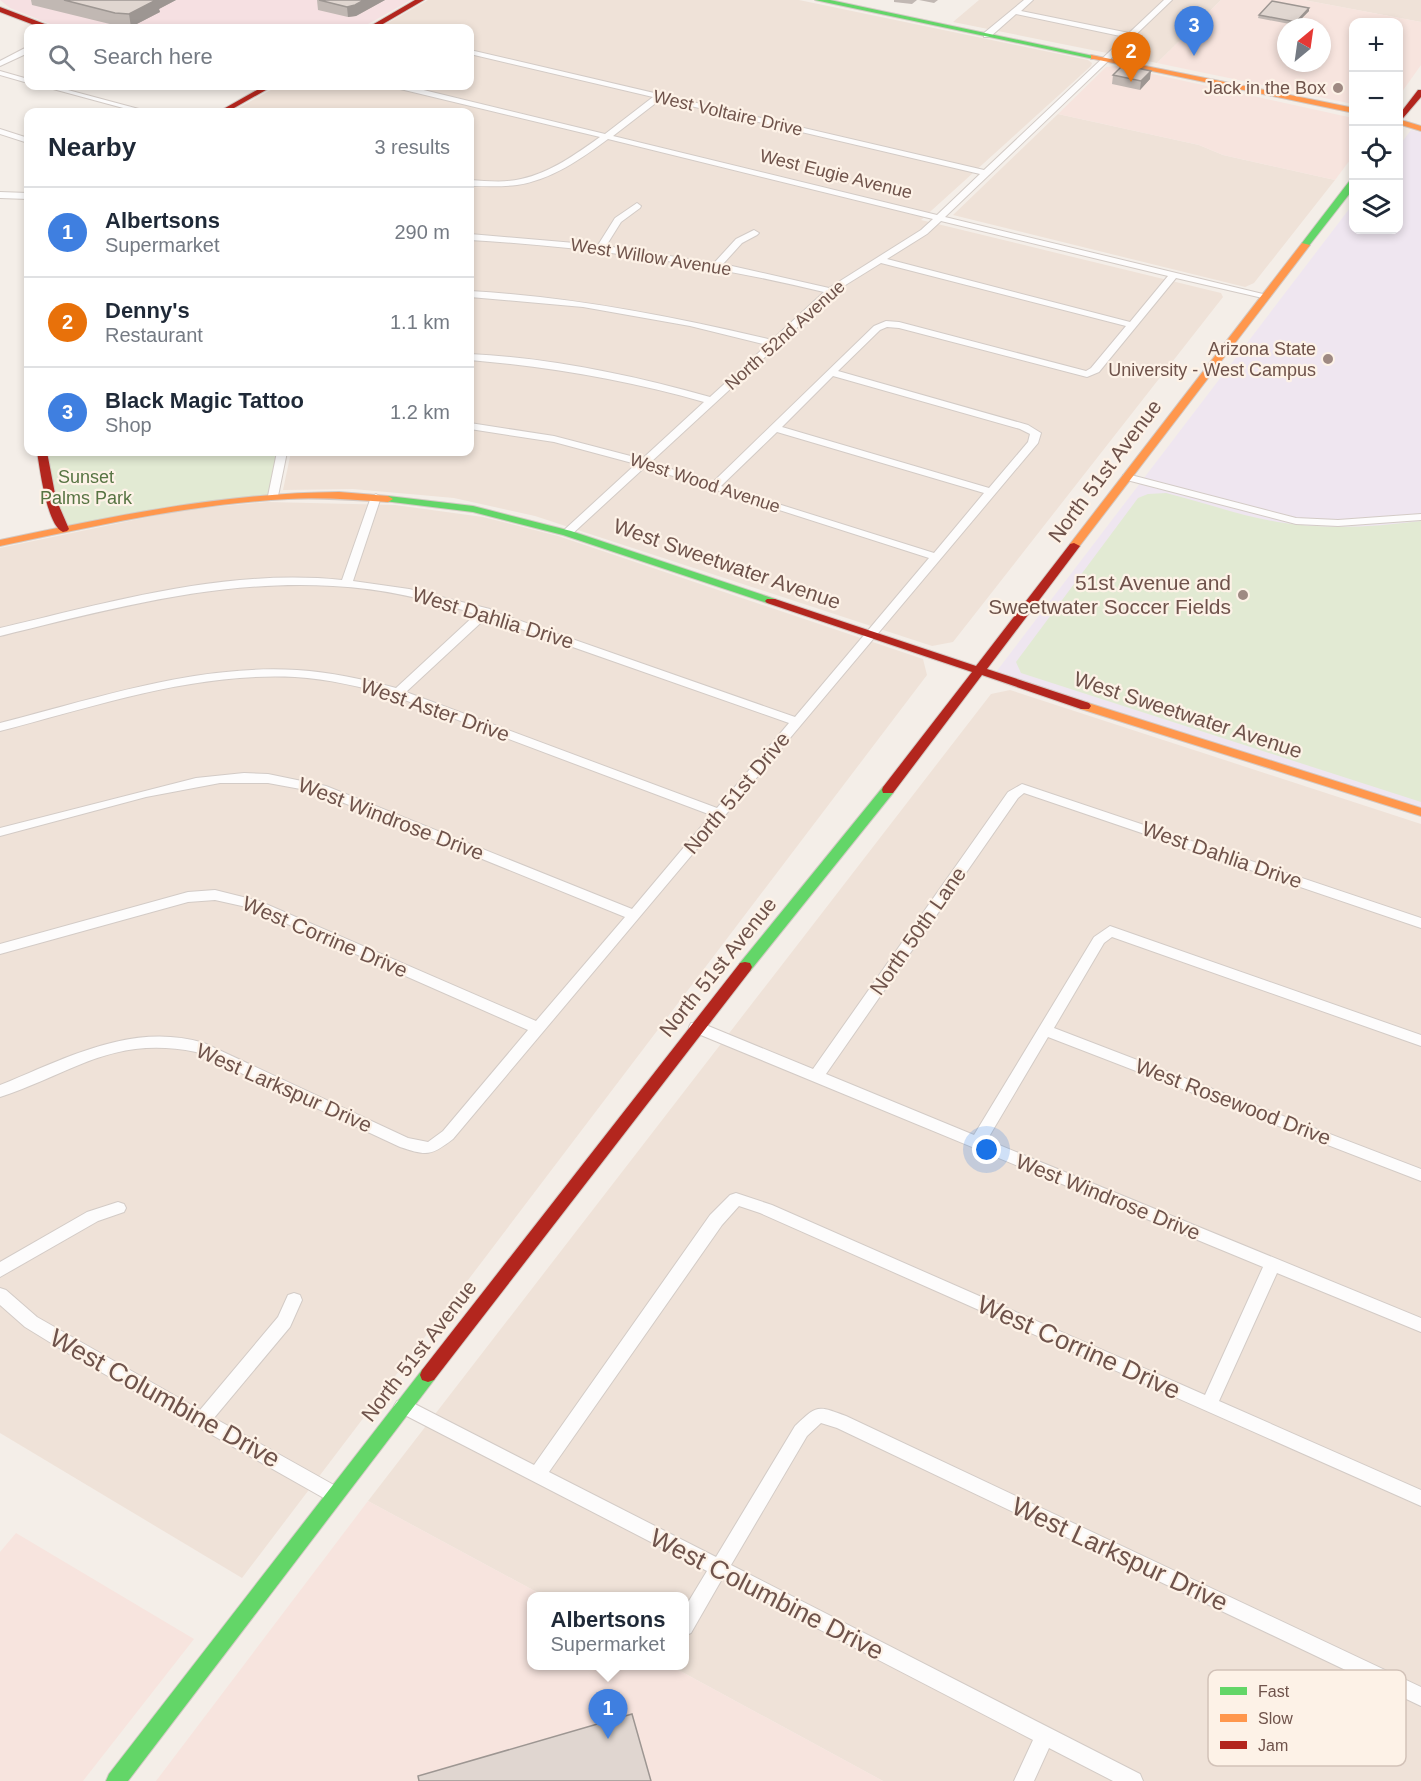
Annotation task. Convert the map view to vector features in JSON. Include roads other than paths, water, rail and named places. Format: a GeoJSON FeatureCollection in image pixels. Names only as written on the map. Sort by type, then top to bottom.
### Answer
{"type":"FeatureCollection","features":[{"type":"Feature","properties":{"kind":"main road"},"geometry":{"type":"LineString","coordinates":[[377,24],[420,0]]}},
{"type":"Feature","properties":{"kind":"main road"},"geometry":{"type":"LineString","coordinates":[[820,0],[1349,110]]}},
{"type":"Feature","properties":{"kind":"main road"},"geometry":{"type":"LineString","coordinates":[[0,9],[37,24]]}},
{"type":"Feature","properties":{"kind":"main road"},"geometry":{"type":"LineString","coordinates":[[229,108],[261,90]]}},
{"type":"Feature","properties":{"kind":"main road"},"geometry":{"type":"LineString","coordinates":[[1403,116],[1421,92]]}},
{"type":"Feature","properties":{"kind":"main road"},"geometry":{"type":"LineString","coordinates":[[1403,121],[1421,121]]}},
{"type":"Feature","properties":{"kind":"main road"},"geometry":{"type":"LineString","coordinates":[[1403,122],[1421,129]]}},
{"type":"Feature","properties":{"kind":"main road","name":"North 51st Avenue"},"geometry":{"type":"LineString","coordinates":[[116,1781],[696,1027],[866,818],[1349,186]]}},
{"type":"Feature","properties":{"kind":"main road"},"geometry":{"type":"LineString","coordinates":[[43,456],[51,499],[63,529]]}},
{"type":"Feature","properties":{"kind":"main road","name":"West Sweetwater Avenue"},"geometry":{"type":"LineString","coordinates":[[0,543],[163,508],[273,496],[376,497],[472,509],[567,533],[978,670],[1421,812]]}},
{"type":"Feature","properties":{"kind":"street"},"geometry":{"type":"LineString","coordinates":[[987,35],[1029,0]]}},
{"type":"Feature","properties":{"kind":"street","name":"North 52nd Avenue"},"geometry":{"type":"LineString","coordinates":[[567,533],[830,291],[850,276],[914,240],[939,218],[1168,0]]}},
{"type":"Feature","properties":{"kind":"street"},"geometry":{"type":"LineString","coordinates":[[1014,12],[1131,36]]}},
{"type":"Feature","properties":{"kind":"street"},"geometry":{"type":"LineString","coordinates":[[0,64],[24,52]]}},
{"type":"Feature","properties":{"kind":"street","name":"West Voltaire Drive"},"geometry":{"type":"LineString","coordinates":[[474,53],[987,173]]}},
{"type":"Feature","properties":{"kind":"street"},"geometry":{"type":"LineString","coordinates":[[0,73],[24,80]]}},
{"type":"Feature","properties":{"kind":"street"},"geometry":{"type":"LineString","coordinates":[[61,90],[131,108]]}},
{"type":"Feature","properties":{"kind":"street","name":"West Eugie Avenue"},"geometry":{"type":"LineString","coordinates":[[415,90],[1264,297]]}},
{"type":"Feature","properties":{"kind":"street"},"geometry":{"type":"LineString","coordinates":[[474,183],[525,181],[566,163],[659,97]]}},
{"type":"Feature","properties":{"kind":"street"},"geometry":{"type":"LineString","coordinates":[[0,131],[24,140]]}},
{"type":"Feature","properties":{"kind":"street"},"geometry":{"type":"LineString","coordinates":[[0,195],[24,196]]}},
{"type":"Feature","properties":{"kind":"street"},"geometry":{"type":"LineString","coordinates":[[601,247],[618,220],[637,206]]}},
{"type":"Feature","properties":{"kind":"street"},"geometry":{"type":"LineString","coordinates":[[717,265],[739,241],[754,233]]}},
{"type":"Feature","properties":{"kind":"street","name":"West Willow Avenue"},"geometry":{"type":"LineString","coordinates":[[474,237],[601,247],[717,265],[830,291]]}},
{"type":"Feature","properties":{"kind":"street"},"geometry":{"type":"LineString","coordinates":[[879,260],[1132,325]]}},
{"type":"Feature","properties":{"kind":"street"},"geometry":{"type":"LineString","coordinates":[[714,487],[877,328],[886,324],[899,325],[1087,374],[1095,370],[1174,275]]}},
{"type":"Feature","properties":{"kind":"street"},"geometry":{"type":"LineString","coordinates":[[474,294],[583,304],[690,323],[775,344]]}},
{"type":"Feature","properties":{"kind":"street"},"geometry":{"type":"LineString","coordinates":[[474,357],[584,371],[657,386],[712,401]]}},
{"type":"Feature","properties":{"kind":"street","name":"North 51st Drive"},"geometry":{"type":"LineString","coordinates":[[430,1148],[448,1134],[1033,443],[1036,433],[1024,427],[830,372]]}},
{"type":"Feature","properties":{"kind":"street","name":"West Wood Avenue"},"geometry":{"type":"LineString","coordinates":[[474,427],[554,439],[645,462],[714,487],[937,557]]}},
{"type":"Feature","properties":{"kind":"street"},"geometry":{"type":"LineString","coordinates":[[775,428],[991,492]]}},
{"type":"Feature","properties":{"kind":"street"},"geometry":{"type":"LineString","coordinates":[[273,496],[281,456]]}},
{"type":"Feature","properties":{"kind":"street"},"geometry":{"type":"LineString","coordinates":[[1127,477],[1296,521],[1338,524],[1421,517]]}},
{"type":"Feature","properties":{"kind":"street"},"geometry":{"type":"LineString","coordinates":[[347,583],[376,497]]}},
{"type":"Feature","properties":{"kind":"street","name":"West Dahlia Drive"},"geometry":{"type":"LineString","coordinates":[[0,632],[173,592],[263,582],[347,583],[420,593],[486,612],[798,722]]}},
{"type":"Feature","properties":{"kind":"street"},"geometry":{"type":"LineString","coordinates":[[398,693],[486,612]]}},
{"type":"Feature","properties":{"kind":"street","name":"West Aster Drive"},"geometry":{"type":"LineString","coordinates":[[0,727],[163,686],[224,675],[282,673],[317,675],[398,693],[720,814]]}},
{"type":"Feature","properties":{"kind":"street","name":"West Windrose Drive"},"geometry":{"type":"LineString","coordinates":[[0,832],[185,783],[236,776],[266,777],[296,781],[321,789],[634,915]]}},
{"type":"Feature","properties":{"kind":"street","name":"West Dahlia Drive"},"geometry":{"type":"LineString","coordinates":[[1022,788],[1421,923]]}},
{"type":"Feature","properties":{"kind":"street","name":"North 50th Lane"},"geometry":{"type":"LineString","coordinates":[[816,1077],[1013,795],[1022,788]]}},
{"type":"Feature","properties":{"kind":"street","name":"West Corrine Drive"},"geometry":{"type":"LineString","coordinates":[[0,949],[188,897],[215,896],[254,904],[538,1028]]}},
{"type":"Feature","properties":{"kind":"street"},"geometry":{"type":"LineString","coordinates":[[977,1143],[1099,940],[1110,931],[1421,1041]]}},
{"type":"Feature","properties":{"kind":"street","name":"West Windrose Drive"},"geometry":{"type":"LineString","coordinates":[[696,1027],[1421,1325]]}},
{"type":"Feature","properties":{"kind":"street","name":"West Rosewood Drive"},"geometry":{"type":"LineString","coordinates":[[1045,1029],[1421,1174]]}},
{"type":"Feature","properties":{"kind":"street","name":"West Larkspur Drive"},"geometry":{"type":"LineString","coordinates":[[0,1091],[104,1051],[139,1042],[169,1041],[199,1047],[405,1143],[430,1148]]}},
{"type":"Feature","properties":{"kind":"street","name":"West Corrine Drive"},"geometry":{"type":"LineString","coordinates":[[537,1475],[716,1220],[736,1199],[766,1209],[1421,1498]]}},
{"type":"Feature","properties":{"kind":"street"},"geometry":{"type":"LineString","coordinates":[[0,1270],[93,1216],[118,1208]]}},
{"type":"Feature","properties":{"kind":"street"},"geometry":{"type":"LineString","coordinates":[[1209,1405],[1273,1264]]}},
{"type":"Feature","properties":{"kind":"street","name":"West Columbine Drive"},"geometry":{"type":"LineString","coordinates":[[0,1295],[31,1322],[49,1333],[335,1495]]}},
{"type":"Feature","properties":{"kind":"street"},"geometry":{"type":"LineString","coordinates":[[202,1420],[284,1322],[294,1300]]}},
{"type":"Feature","properties":{"kind":"street","name":"West Columbine Drive"},"geometry":{"type":"LineString","coordinates":[[403,1406],[1132,1781]]}},
{"type":"Feature","properties":{"kind":"street","name":"West Larkspur Drive"},"geometry":{"type":"LineString","coordinates":[[719,1569],[801,1431],[818,1415],[840,1421],[1366,1670]]}},
{"type":"Feature","properties":{"kind":"street"},"geometry":{"type":"LineString","coordinates":[[689,1619],[719,1569]]}},
{"type":"Feature","properties":{"kind":"street","name":"West Larkspur Drive"},"geometry":{"type":"LineString","coordinates":[[1406,1689],[1421,1696]]}},
{"type":"Feature","properties":{"kind":"street"},"geometry":{"type":"LineString","coordinates":[[1024,1781],[1044,1737]]}},
{"type":"Feature","properties":{"kind":"place","name":"Black Magic Tattoo"},"geometry":{"type":"Point","coordinates":[1194,56]}},
{"type":"Feature","properties":{"kind":"place","name":"Denny's"},"geometry":{"type":"Point","coordinates":[1131,82]}},
{"type":"Feature","properties":{"kind":"place","name":"Jack in the Box"},"geometry":{"type":"Point","coordinates":[1338,88]}},
{"type":"Feature","properties":{"kind":"place","name":"Arizona State University - West Campus"},"geometry":{"type":"Point","coordinates":[1328,359]}},
{"type":"Feature","properties":{"kind":"place","name":"51st Avenue and Sweetwater Soccer Fields"},"geometry":{"type":"Point","coordinates":[1243,595]}},
{"type":"Feature","properties":{"kind":"place","name":"Albertsons"},"geometry":{"type":"Point","coordinates":[608,1739]}},
{"type":"Feature","properties":{"kind":"park label","name":"Sunset Palms Park"},"geometry":{"type":"Point","coordinates":[86,487]}}]}
